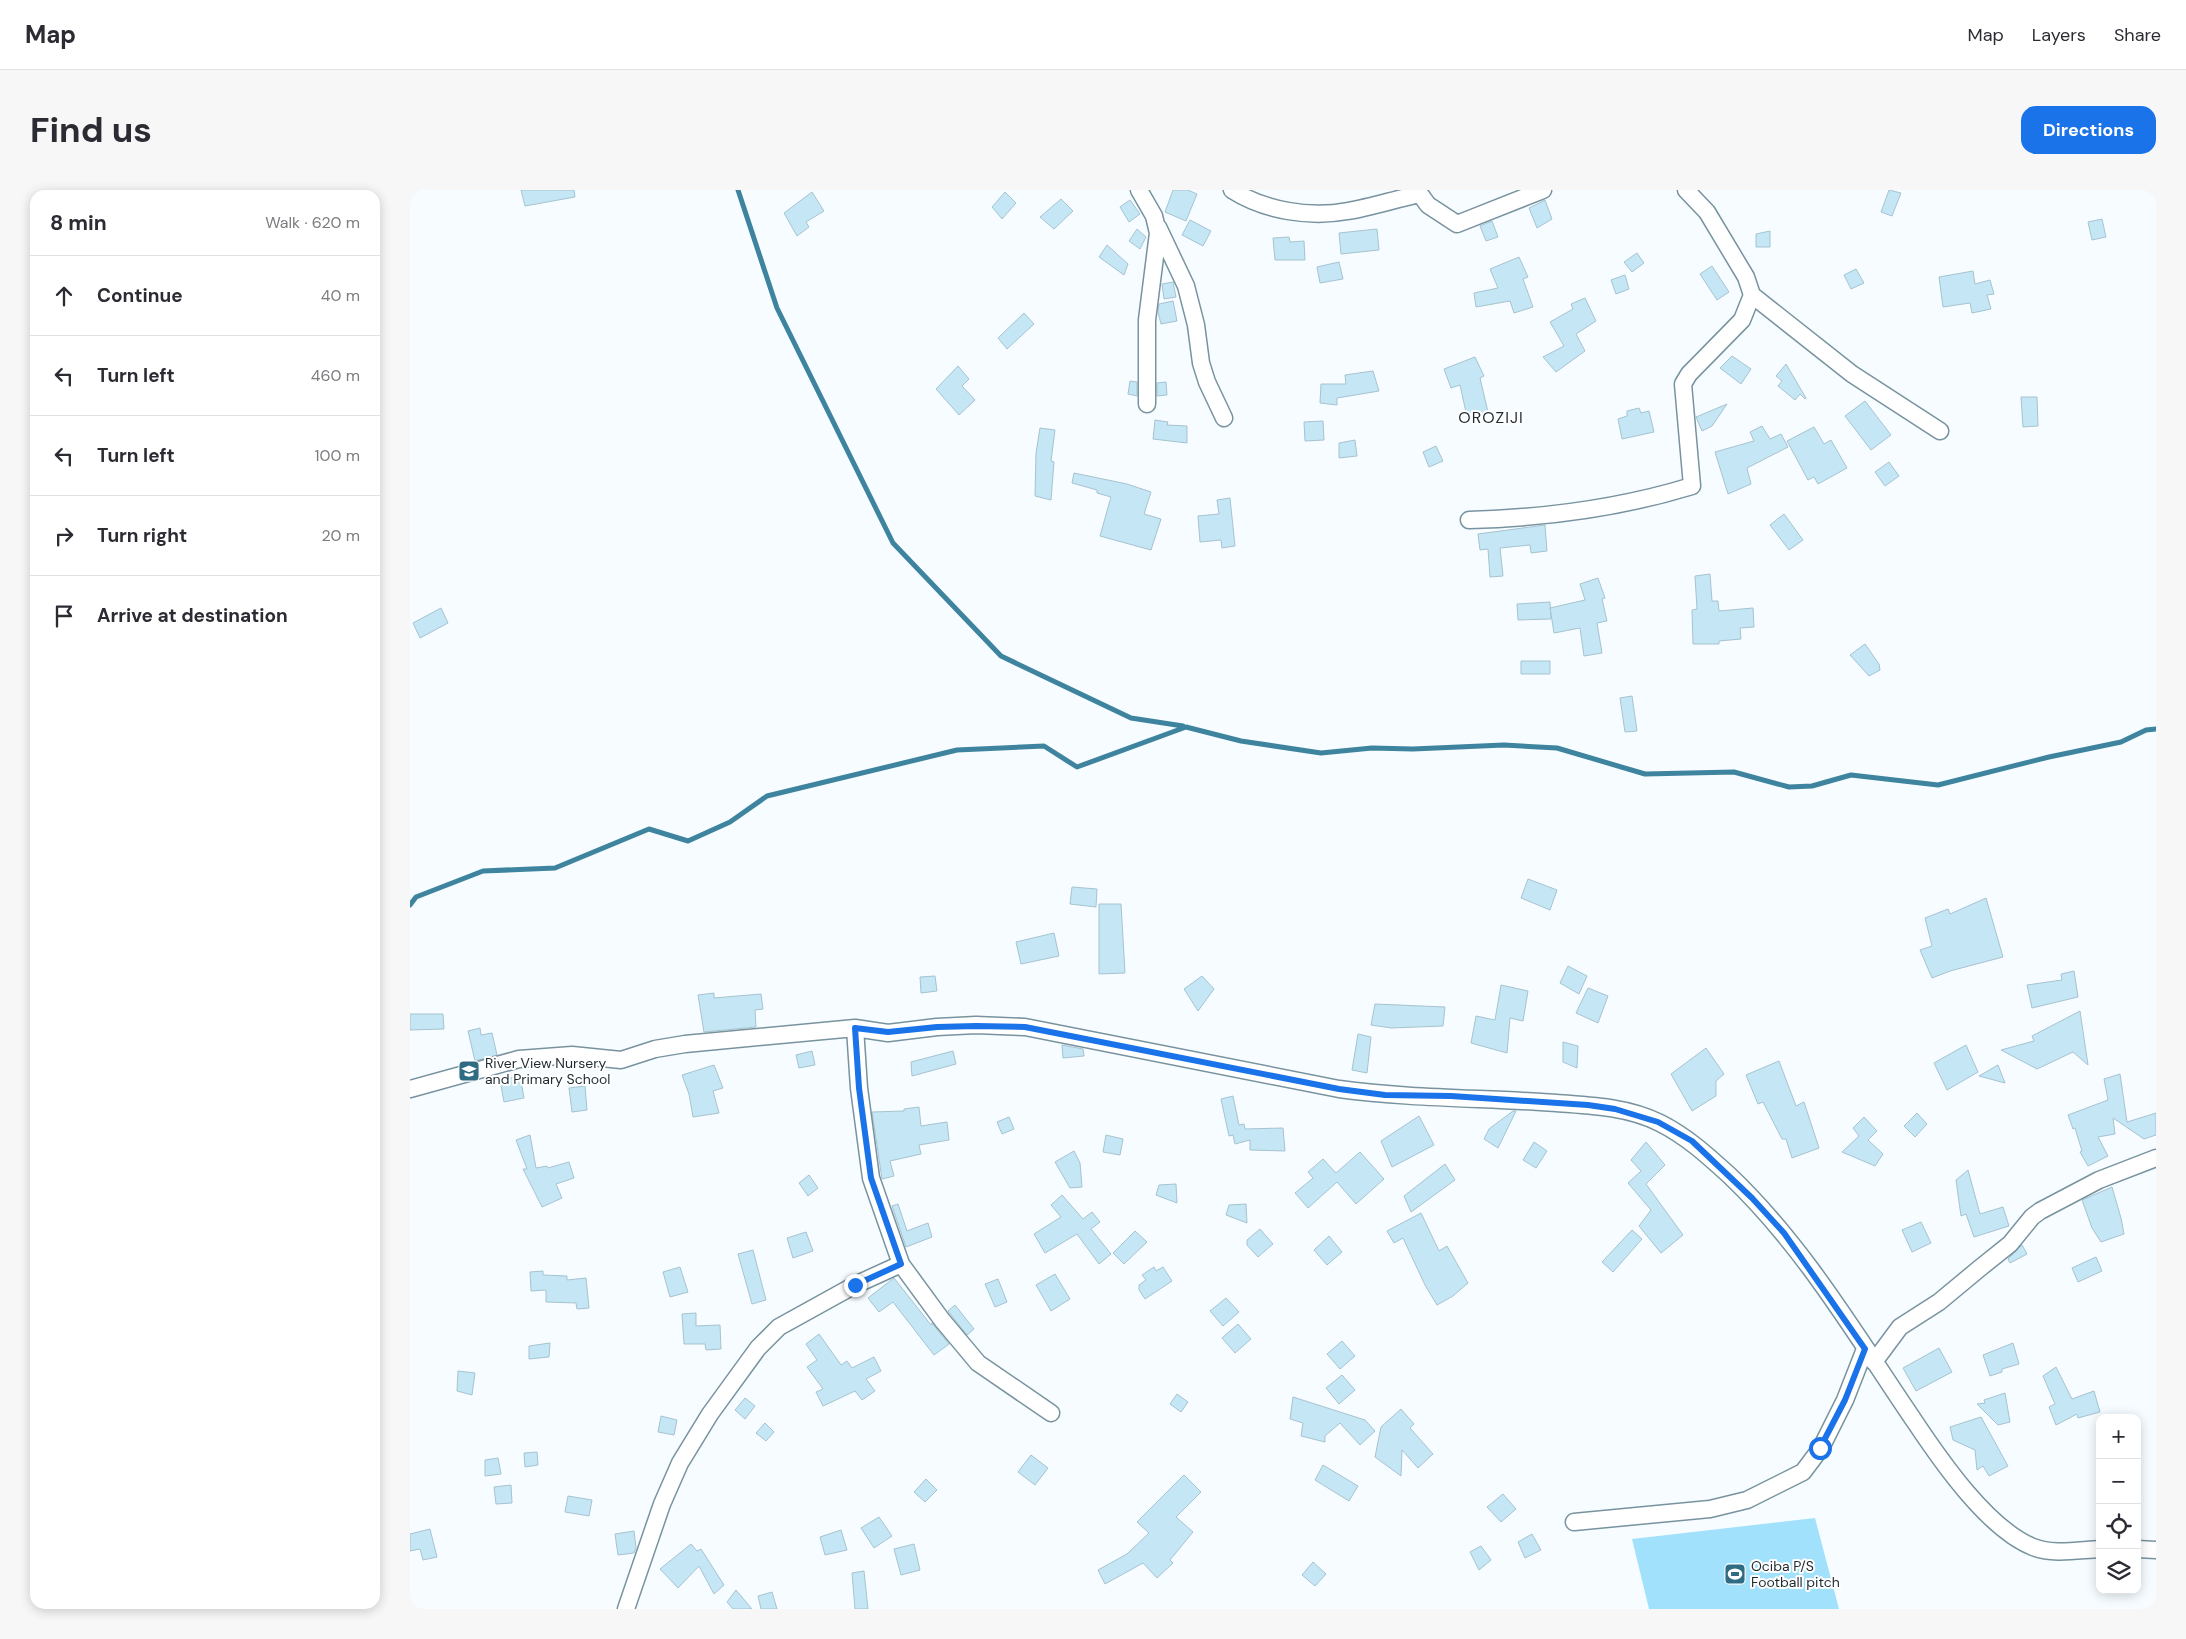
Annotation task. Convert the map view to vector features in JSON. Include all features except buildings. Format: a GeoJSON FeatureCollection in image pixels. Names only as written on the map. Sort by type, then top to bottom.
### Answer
{"type":"FeatureCollection","features":[{"type":"Feature","properties":{"kind":"street"},"geometry":{"type":"LineString","coordinates":[[1139,190],[1186,286],[1196,325],[1201,363],[1207,382],[1224,418]]}},
{"type":"Feature","properties":{"kind":"street"},"geometry":{"type":"LineString","coordinates":[[1232,190],[1256,203],[1271,207],[1323,213],[1348,211],[1420,194],[1428,205],[1457,224],[1543,190]]}},
{"type":"Feature","properties":{"kind":"street"},"geometry":{"type":"LineString","coordinates":[[1686,190],[1707,212],[1746,277],[1752,295],[1852,374],[1940,432]]}},
{"type":"Feature","properties":{"kind":"street"},"geometry":{"type":"LineString","coordinates":[[1147,404],[1147,320],[1158,242],[1157,225]]}},
{"type":"Feature","properties":{"kind":"street"},"geometry":{"type":"LineString","coordinates":[[1469,520],[1517,518],[1590,510],[1692,486],[1683,384],[1689,374],[1742,320],[1752,295]]}},
{"type":"Feature","properties":{"kind":"street"},"geometry":{"type":"LineString","coordinates":[[410,1089],[519,1059],[572,1056],[621,1060],[655,1049],[685,1044],[855,1028],[888,1032],[937,1027],[976,1026],[1025,1027],[1339,1089],[1385,1095],[1451,1096],[1588,1105],[1615,1109],[1658,1122],[1692,1141],[1752,1198],[1784,1233],[1931,1446],[1976,1502],[1994,1521],[2014,1537],[2032,1547],[2046,1551],[2096,1549]]}},
{"type":"Feature","properties":{"kind":"street"},"geometry":{"type":"LineString","coordinates":[[855,1028],[859,1088],[871,1178],[901,1264],[942,1320],[978,1363],[1051,1413]]}},
{"type":"Feature","properties":{"kind":"street"},"geometry":{"type":"LineString","coordinates":[[1574,1522],[1710,1510],[1748,1500],[1803,1472],[1820,1448],[1870,1356],[1900,1327],[1939,1302],[2010,1244],[2032,1217],[2040,1211],[2099,1180],[2156,1158]]}},
{"type":"Feature","properties":{"kind":"street"},"geometry":{"type":"LineString","coordinates":[[626,1609],[662,1504],[680,1463],[710,1414],[758,1348],[779,1326],[855,1285],[901,1264]]}},
{"type":"Feature","properties":{"kind":"street"},"geometry":{"type":"LineString","coordinates":[[2141,1549],[2156,1550]]}},
{"type":"Feature","properties":{"kind":"shaded area","name":"Ociba P/S Football pitch"},"geometry":{"type":"Polygon","coordinates":[[[1815,1518],[1839,1609],[1649,1609],[1632,1539],[1815,1518]]]}},
{"type":"Feature","properties":{"kind":"waterway"},"geometry":{"type":"LineString","coordinates":[[738,190],[777,308],[893,543],[1001,656],[1131,718],[1183,726]]}},
{"type":"Feature","properties":{"kind":"waterway"},"geometry":{"type":"LineString","coordinates":[[410,905],[416,897],[483,871],[555,868],[649,829],[688,841],[730,822],[767,796],[957,750],[1044,746],[1077,767],[1186,727],[1241,741],[1321,753],[1372,748],[1413,749],[1504,745],[1557,748],[1645,774],[1734,772],[1789,787],[1812,786],[1851,775],[1938,785],[2049,757],[2121,742],[2146,730],[2156,729]]}},
{"type":"Feature","properties":{"kind":"place","name":"River View Nursery and Primary School"},"geometry":{"type":"Point","coordinates":[469,1071]}},
{"type":"Feature","properties":{"kind":"place","name":"Ociba P/S Football pitch"},"geometry":{"type":"Point","coordinates":[1735,1574]}},
{"type":"Feature","properties":{"kind":"district","name":"OROZIJI"},"geometry":{"type":"Point","coordinates":[1491,417]}},
{"type":"Feature","properties":{"kind":"route"},"geometry":{"type":"LineString","coordinates":[[855,1285],[901,1264],[871,1178],[859,1088],[855,1028],[888,1032],[937,1027],[1025,1027],[1339,1089],[1385,1095],[1451,1096],[1588,1105],[1615,1109],[1658,1122],[1692,1141],[1752,1198],[1784,1233],[1865,1349],[1845,1400],[1820,1448]]}}]}
